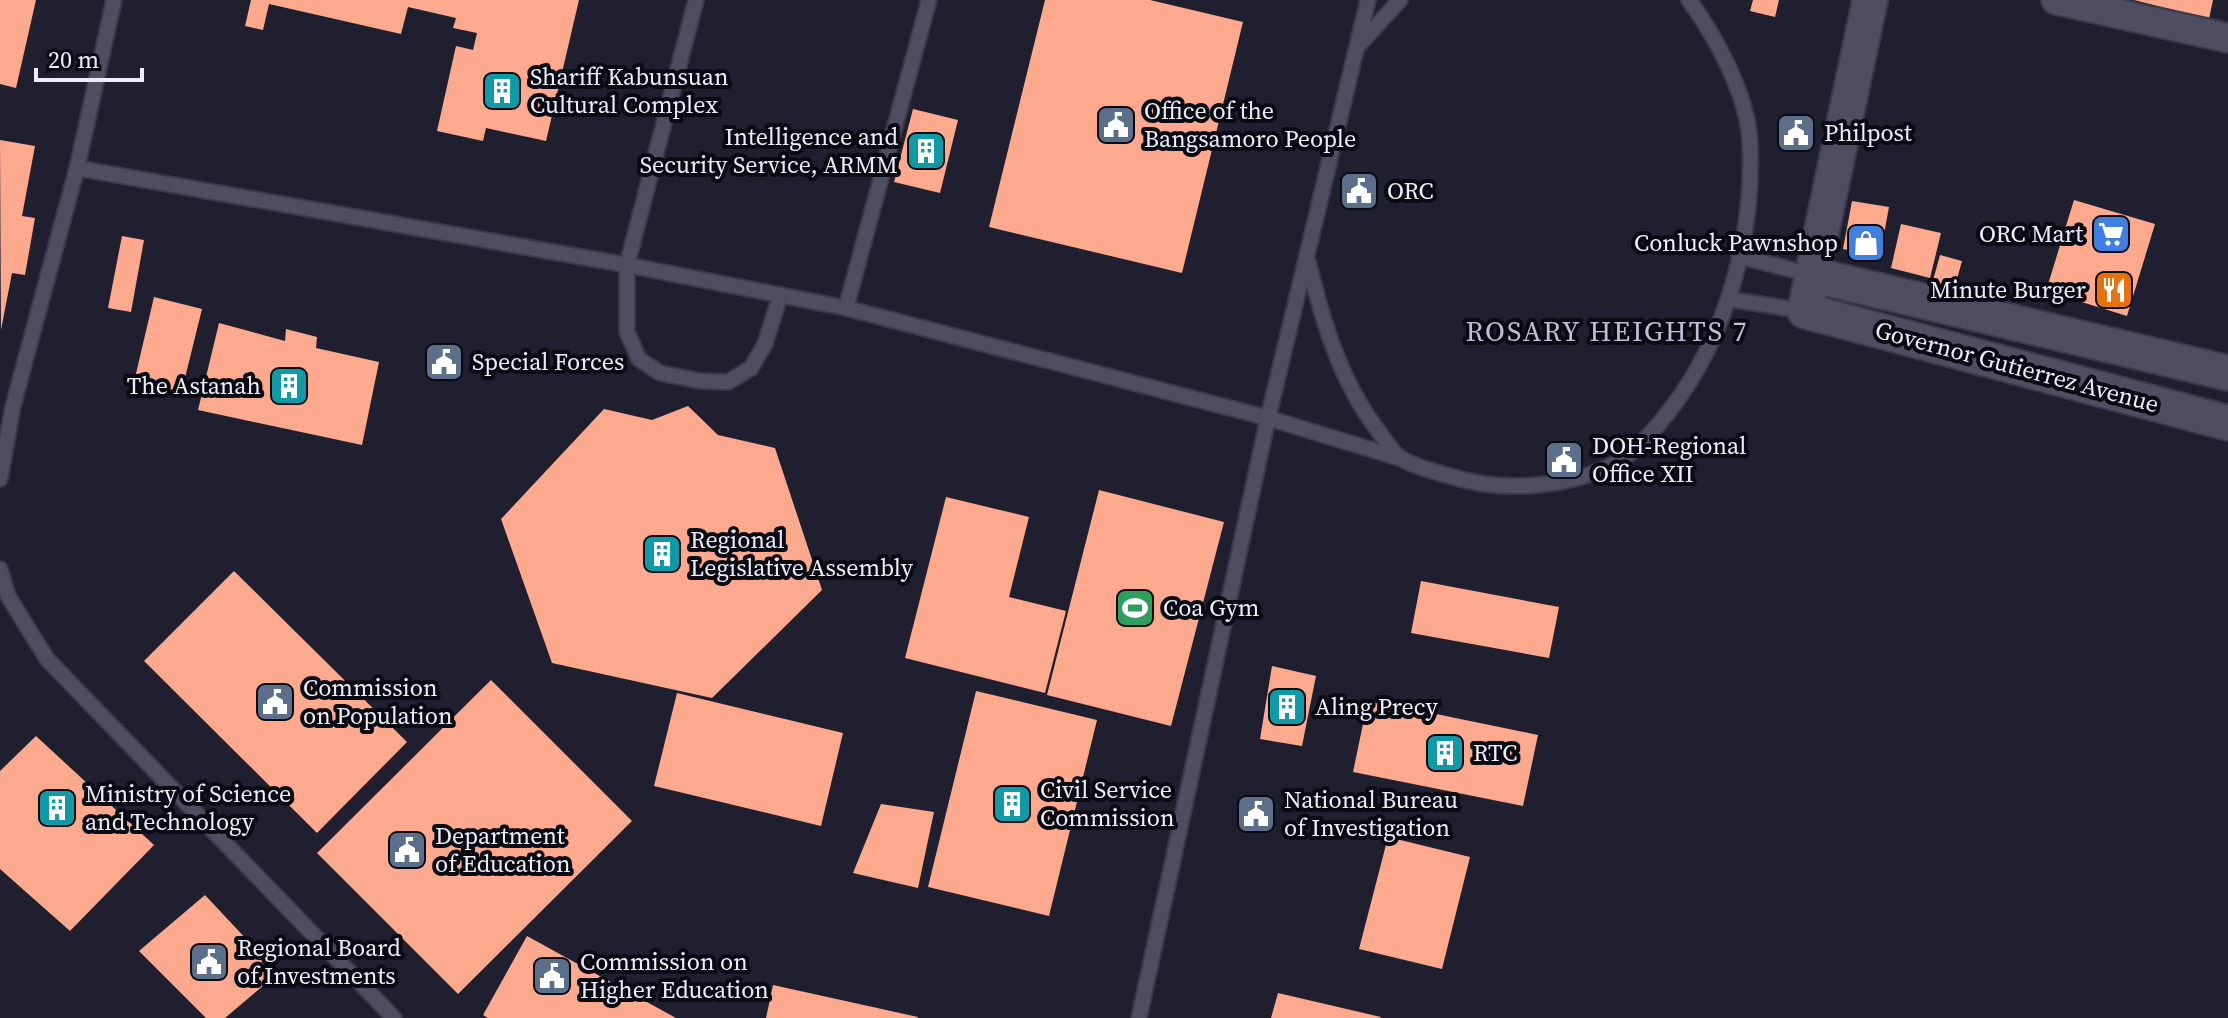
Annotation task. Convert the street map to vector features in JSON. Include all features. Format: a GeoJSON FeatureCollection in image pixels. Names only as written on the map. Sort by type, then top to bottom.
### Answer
{"type":"FeatureCollection","features":[{"type":"Feature","properties":{"kind":"street"},"geometry":{"type":"LineString","coordinates":[[1805,311],[1870,0]]}},
{"type":"Feature","properties":{"kind":"street"},"geometry":{"type":"LineString","coordinates":[[2056,0],[2228,38]]}},
{"type":"Feature","properties":{"kind":"street","name":"Governor Gutierrez Avenue"},"geometry":{"type":"LineString","coordinates":[[1813,275],[2228,373]]}},
{"type":"Feature","properties":{"kind":"street","name":"Governor Gutierrez Avenue"},"geometry":{"type":"LineString","coordinates":[[1805,311],[2228,423]]}},
{"type":"Feature","properties":{"kind":"lane"},"geometry":{"type":"LineString","coordinates":[[0,479],[13,406],[77,168],[114,0]]}},
{"type":"Feature","properties":{"kind":"lane"},"geometry":{"type":"LineString","coordinates":[[696,0],[627,265],[627,332],[639,359],[660,373],[700,381],[728,382],[751,368],[765,344],[780,296]]}},
{"type":"Feature","properties":{"kind":"lane"},"geometry":{"type":"LineString","coordinates":[[846,308],[929,0]]}},
{"type":"Feature","properties":{"kind":"lane"},"geometry":{"type":"LineString","coordinates":[[1139,1018],[1268,418],[1368,0]]}},
{"type":"Feature","properties":{"kind":"lane"},"geometry":{"type":"LineString","coordinates":[[1359,45],[1400,0]]}},
{"type":"Feature","properties":{"kind":"lane"},"geometry":{"type":"LineString","coordinates":[[77,168],[627,265],[846,308],[1268,418],[1463,480],[1507,487],[1571,481],[1623,458],[1655,429],[1693,380],[1716,334],[1739,256],[1747,217],[1750,141],[1739,94],[1719,49],[1689,0]]}},
{"type":"Feature","properties":{"kind":"lane"},"geometry":{"type":"LineString","coordinates":[[1307,256],[1331,347],[1368,418],[1399,458]]}},
{"type":"Feature","properties":{"kind":"lane"},"geometry":{"type":"LineString","coordinates":[[1739,256],[1813,275]]}},
{"type":"Feature","properties":{"kind":"lane"},"geometry":{"type":"LineString","coordinates":[[1728,299],[1805,311]]}},
{"type":"Feature","properties":{"kind":"lane"},"geometry":{"type":"LineString","coordinates":[[0,569],[8,596],[47,659],[394,1018]]}},
{"type":"Feature","properties":{"kind":"building"},"geometry":{"type":"Polygon","coordinates":[[[0,0],[36,0],[16,88],[0,84],[0,0]]]}},
{"type":"Feature","properties":{"kind":"building","name":"Shariff Kabunsuan Cultural Complex"},"geometry":{"type":"Polygon","coordinates":[[[251,0],[579,0],[546,141],[486,128],[483,141],[437,131],[456,46],[473,50],[477,33],[453,28],[456,18],[408,7],[401,34],[269,4],[263,30],[245,26],[251,0]]]}},
{"type":"Feature","properties":{"kind":"building","name":"Office of the Bangsamoro People"},"geometry":{"type":"Polygon","coordinates":[[[1045,0],[1150,0],[1243,22],[1182,273],[989,227],[1045,0]]]}},
{"type":"Feature","properties":{"kind":"building"},"geometry":{"type":"Polygon","coordinates":[[[1753,0],[1779,0],[1775,17],[1750,11],[1753,0]]]}},
{"type":"Feature","properties":{"kind":"building"},"geometry":{"type":"Polygon","coordinates":[[[2134,0],[2213,0],[2209,19],[2134,0]]]}},
{"type":"Feature","properties":{"kind":"building","name":"Intelligence and Security Service, ARMM"},"geometry":{"type":"Polygon","coordinates":[[[913,109],[958,120],[940,193],[894,182],[913,109]]]}},
{"type":"Feature","properties":{"kind":"building"},"geometry":{"type":"Polygon","coordinates":[[[0,140],[35,146],[22,216],[35,218],[25,275],[12,273],[1,330],[0,140]]]}},
{"type":"Feature","properties":{"kind":"building"},"geometry":{"type":"Polygon","coordinates":[[[2074,200],[2155,224],[2127,316],[2046,291],[2074,200]]]}},
{"type":"Feature","properties":{"kind":"building"},"geometry":{"type":"Polygon","coordinates":[[[1852,201],[1889,207],[1880,256],[1843,249],[1852,201]]]}},
{"type":"Feature","properties":{"kind":"building"},"geometry":{"type":"Polygon","coordinates":[[[1901,224],[1941,233],[1930,278],[1891,268],[1901,224]]]}},
{"type":"Feature","properties":{"kind":"building"},"geometry":{"type":"Polygon","coordinates":[[[122,236],[144,240],[131,312],[108,308],[122,236]]]}},
{"type":"Feature","properties":{"kind":"building"},"geometry":{"type":"Polygon","coordinates":[[[1940,255],[1962,261],[1954,290],[1932,284],[1940,255]]]}},
{"type":"Feature","properties":{"kind":"building"},"geometry":{"type":"Polygon","coordinates":[[[154,297],[202,309],[181,394],[134,382],[154,297]]]}},
{"type":"Feature","properties":{"kind":"building","name":"The Astanah"},"geometry":{"type":"Polygon","coordinates":[[[219,323],[285,341],[286,329],[317,337],[316,348],[379,362],[362,445],[198,410],[219,323]]]}},
{"type":"Feature","properties":{"kind":"building","name":"Regional Legislative Assembly"},"geometry":{"type":"Polygon","coordinates":[[[688,406],[718,435],[775,448],[822,590],[712,698],[552,663],[501,519],[604,409],[652,420],[688,406]]]}},
{"type":"Feature","properties":{"kind":"building","name":"Coa Gym"},"geometry":{"type":"Polygon","coordinates":[[[1099,490],[1224,522],[1171,726],[1047,695],[1099,490]]]}},
{"type":"Feature","properties":{"kind":"building"},"geometry":{"type":"Polygon","coordinates":[[[946,497],[1029,517],[1009,597],[1066,611],[1045,693],[905,658],[946,497]]]}},
{"type":"Feature","properties":{"kind":"building","name":"Commission on Population"},"geometry":{"type":"Polygon","coordinates":[[[234,571],[407,742],[317,833],[144,661],[234,571]]]}},
{"type":"Feature","properties":{"kind":"building"},"geometry":{"type":"Polygon","coordinates":[[[1421,581],[1559,607],[1549,658],[1411,633],[1421,581]]]}},
{"type":"Feature","properties":{"kind":"building","name":"Aling Precy"},"geometry":{"type":"Polygon","coordinates":[[[1272,666],[1316,676],[1302,746],[1260,739],[1272,666]]]}},
{"type":"Feature","properties":{"kind":"building"},"geometry":{"type":"Polygon","coordinates":[[[491,680],[632,821],[458,994],[317,853],[491,680]]]}},
{"type":"Feature","properties":{"kind":"building","name":"Civil Service Commission"},"geometry":{"type":"Polygon","coordinates":[[[976,691],[1097,720],[1049,916],[928,887],[976,691]]]}},
{"type":"Feature","properties":{"kind":"building"},"geometry":{"type":"Polygon","coordinates":[[[677,693],[843,733],[821,826],[654,786],[677,693]]]}},
{"type":"Feature","properties":{"kind":"building","name":"RTC"},"geometry":{"type":"Polygon","coordinates":[[[1368,700],[1538,735],[1523,806],[1353,772],[1368,700]]]}},
{"type":"Feature","properties":{"kind":"building","name":"Ministry of Science and Technology"},"geometry":{"type":"Polygon","coordinates":[[[36,736],[154,845],[70,931],[0,869],[0,771],[36,736]]]}},
{"type":"Feature","properties":{"kind":"building"},"geometry":{"type":"Polygon","coordinates":[[[881,804],[934,812],[918,888],[853,873],[881,804]]]}},
{"type":"Feature","properties":{"kind":"building"},"geometry":{"type":"Polygon","coordinates":[[[1388,837],[1470,857],[1442,969],[1359,949],[1388,837]]]}},
{"type":"Feature","properties":{"kind":"building","name":"Regional Board of Investments"},"geometry":{"type":"Polygon","coordinates":[[[205,895],[278,973],[225,1018],[206,1018],[139,951],[205,895]]]}},
{"type":"Feature","properties":{"kind":"building","name":"Commission on Higher Education"},"geometry":{"type":"Polygon","coordinates":[[[527,936],[676,1018],[488,1018],[483,1015],[527,936]]]}},
{"type":"Feature","properties":{"kind":"building"},"geometry":{"type":"Polygon","coordinates":[[[773,985],[918,1017],[918,1018],[766,1018],[773,985]]]}},
{"type":"Feature","properties":{"kind":"building"},"geometry":{"type":"Polygon","coordinates":[[[1278,993],[1381,1017],[1271,1018],[1278,993]]]}},
{"type":"Feature","properties":{"kind":"place","name":"Shariff Kabunsuan Cultural Complex"},"geometry":{"type":"Point","coordinates":[502,91]}},
{"type":"Feature","properties":{"kind":"place","name":"Office of the Bangsamoro People"},"geometry":{"type":"Point","coordinates":[1116,125]}},
{"type":"Feature","properties":{"kind":"place","name":"Philpost"},"geometry":{"type":"Point","coordinates":[1796,133]}},
{"type":"Feature","properties":{"kind":"place","name":"Intelligence and Security Service, ARMM"},"geometry":{"type":"Point","coordinates":[926,151]}},
{"type":"Feature","properties":{"kind":"place","name":"ORC"},"geometry":{"type":"Point","coordinates":[1359,191]}},
{"type":"Feature","properties":{"kind":"place","name":"ORC Mart"},"geometry":{"type":"Point","coordinates":[2111,234]}},
{"type":"Feature","properties":{"kind":"place","name":"Conluck Pawnshop"},"geometry":{"type":"Point","coordinates":[1866,243]}},
{"type":"Feature","properties":{"kind":"place","name":"Minute Burger"},"geometry":{"type":"Point","coordinates":[2114,290]}},
{"type":"Feature","properties":{"kind":"place","name":"Special Forces"},"geometry":{"type":"Point","coordinates":[444,362]}},
{"type":"Feature","properties":{"kind":"place","name":"The Astanah"},"geometry":{"type":"Point","coordinates":[289,386]}},
{"type":"Feature","properties":{"kind":"place","name":"DOH-Regional Office XII"},"geometry":{"type":"Point","coordinates":[1564,460]}},
{"type":"Feature","properties":{"kind":"place","name":"Regional Legislative Assembly"},"geometry":{"type":"Point","coordinates":[662,554]}},
{"type":"Feature","properties":{"kind":"place","name":"Coa Gym"},"geometry":{"type":"Point","coordinates":[1135,608]}},
{"type":"Feature","properties":{"kind":"place","name":"Commission on Population"},"geometry":{"type":"Point","coordinates":[275,702]}},
{"type":"Feature","properties":{"kind":"place","name":"Aling Precy"},"geometry":{"type":"Point","coordinates":[1287,707]}},
{"type":"Feature","properties":{"kind":"place","name":"RTC"},"geometry":{"type":"Point","coordinates":[1445,753]}},
{"type":"Feature","properties":{"kind":"place","name":"Civil Service Commission"},"geometry":{"type":"Point","coordinates":[1012,804]}},
{"type":"Feature","properties":{"kind":"place","name":"Ministry of Science and Technology"},"geometry":{"type":"Point","coordinates":[57,808]}},
{"type":"Feature","properties":{"kind":"place","name":"National Bureau of Investigation"},"geometry":{"type":"Point","coordinates":[1256,814]}},
{"type":"Feature","properties":{"kind":"place","name":"Department of Education"},"geometry":{"type":"Point","coordinates":[407,850]}},
{"type":"Feature","properties":{"kind":"place","name":"Regional Board of Investments"},"geometry":{"type":"Point","coordinates":[209,962]}},
{"type":"Feature","properties":{"kind":"place","name":"Commission on Higher Education"},"geometry":{"type":"Point","coordinates":[552,976]}},
{"type":"Feature","properties":{"kind":"district","name":"ROSARY HEIGHTS 7"},"geometry":{"type":"Point","coordinates":[1607,331]}}]}
